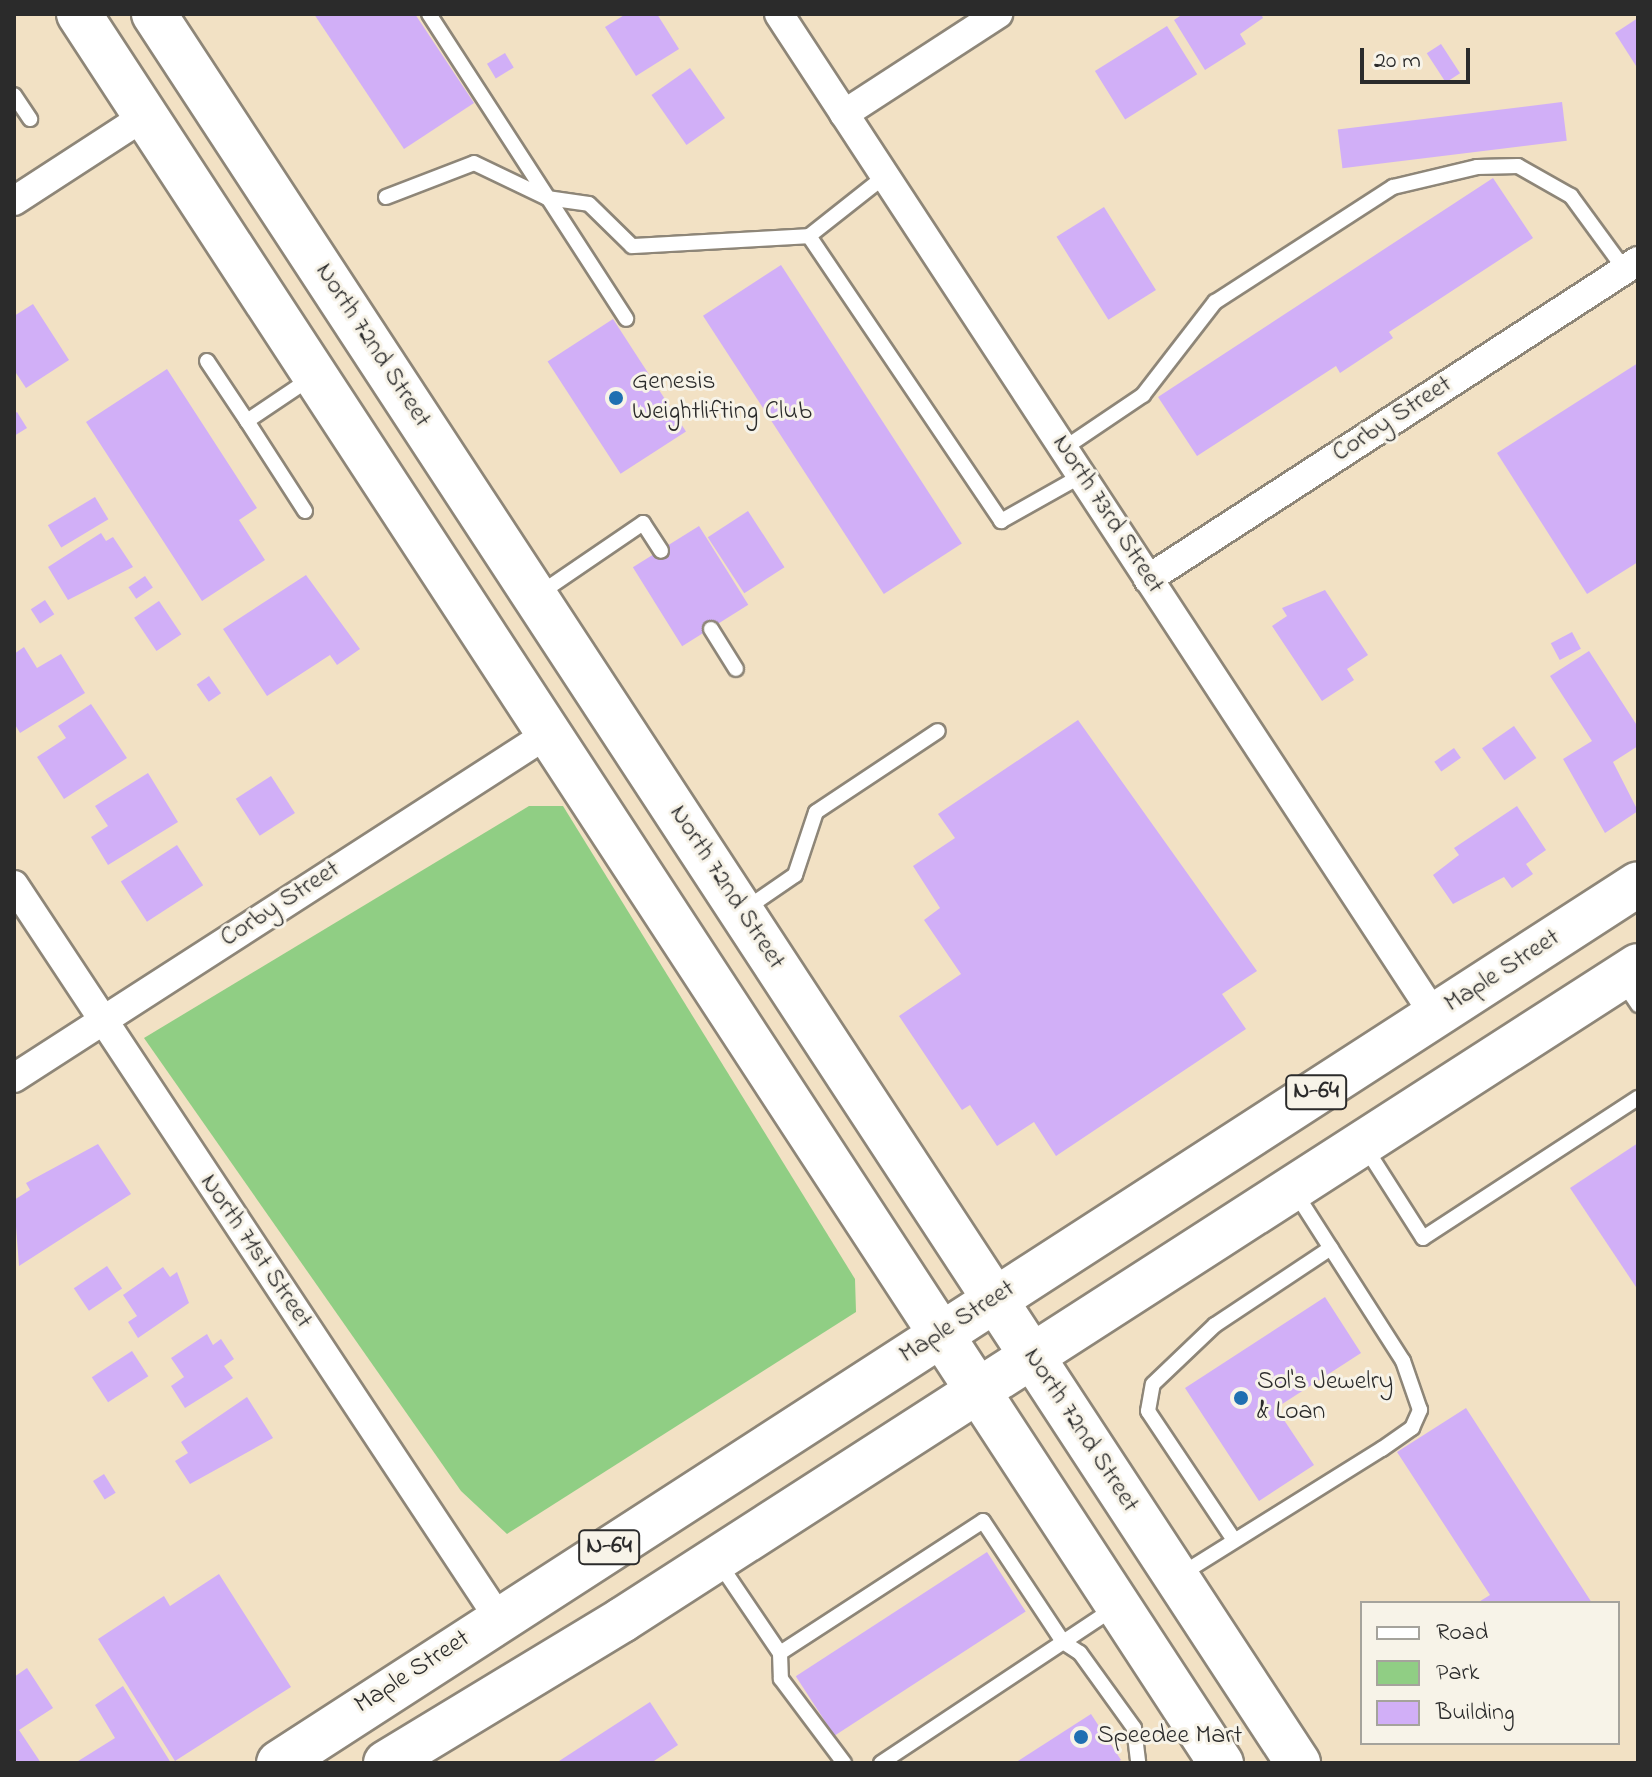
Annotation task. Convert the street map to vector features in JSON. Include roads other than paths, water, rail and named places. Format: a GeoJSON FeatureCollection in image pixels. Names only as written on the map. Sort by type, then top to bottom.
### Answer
{"type":"FeatureCollection","features":[{"type":"Feature","properties":{"kind":"main road"},"geometry":{"type":"LineString","coordinates":[[79,14],[1221,1763]]}},
{"type":"Feature","properties":{"kind":"main road","name":"North 72nd Street"},"geometry":{"type":"LineString","coordinates":[[154,14],[1298,1763]]}},
{"type":"Feature","properties":{"kind":"main road","name":"Maple Street"},"geometry":{"type":"LineString","coordinates":[[279,1763],[498,1617],[1638,884]]}},
{"type":"Feature","properties":{"kind":"main road","name":"N-64"},"geometry":{"type":"LineString","coordinates":[[386,1763],[716,1559],[1362,1143],[1632,983]]}},
{"type":"Feature","properties":{"kind":"street","name":"North 73rd Street"},"geometry":{"type":"LineString","coordinates":[[779,14],[1435,1016]]}},
{"type":"Feature","properties":{"kind":"street"},"geometry":{"type":"LineString","coordinates":[[844,114],[998,14]]}},
{"type":"Feature","properties":{"kind":"street"},"geometry":{"type":"LineString","coordinates":[[14,201],[145,116]]}},
{"type":"Feature","properties":{"kind":"street","name":"Corby Street"},"geometry":{"type":"LineString","coordinates":[[1148,579],[1631,266]]}},
{"type":"Feature","properties":{"kind":"street","name":"Corby Street"},"geometry":{"type":"LineString","coordinates":[[14,1078],[549,733]]}},
{"type":"Feature","properties":{"kind":"street","name":"North 71st Street"},"geometry":{"type":"LineString","coordinates":[[14,885],[498,1617]]}},
{"type":"Feature","properties":{"kind":"lane"},"geometry":{"type":"LineString","coordinates":[[429,14],[626,319]]}},
{"type":"Feature","properties":{"kind":"lane"},"geometry":{"type":"LineString","coordinates":[[14,95],[30,119]]}},
{"type":"Feature","properties":{"kind":"lane"},"geometry":{"type":"LineString","coordinates":[[386,197],[474,163],[547,198],[589,204],[632,246],[809,236],[885,176]]}},
{"type":"Feature","properties":{"kind":"lane"},"geometry":{"type":"LineString","coordinates":[[1063,449],[1143,395],[1215,302],[1393,187],[1477,167],[1518,166],[1571,196],[1631,266]]}},
{"type":"Feature","properties":{"kind":"lane"},"geometry":{"type":"LineString","coordinates":[[809,236],[1001,521],[1081,476]]}},
{"type":"Feature","properties":{"kind":"lane"},"geometry":{"type":"LineString","coordinates":[[207,361],[305,511]]}},
{"type":"Feature","properties":{"kind":"lane"},"geometry":{"type":"LineString","coordinates":[[247,421],[315,376]]}},
{"type":"Feature","properties":{"kind":"lane"},"geometry":{"type":"LineString","coordinates":[[535,596],[643,523],[661,551]]}},
{"type":"Feature","properties":{"kind":"lane"},"geometry":{"type":"LineString","coordinates":[[711,629],[736,669]]}},
{"type":"Feature","properties":{"kind":"lane"},"geometry":{"type":"LineString","coordinates":[[742,912],[795,875],[816,812],[938,731]]}},
{"type":"Feature","properties":{"kind":"lane"},"geometry":{"type":"LineString","coordinates":[[1362,1143],[1423,1238],[1638,1098]]}},
{"type":"Feature","properties":{"kind":"lane"},"geometry":{"type":"LineString","coordinates":[[1176,1577],[1402,1435],[1420,1410],[1403,1361],[1293,1188]]}},
{"type":"Feature","properties":{"kind":"lane"},"geometry":{"type":"LineString","coordinates":[[1234,1540],[1148,1411],[1153,1384],[1215,1325],[1331,1248]]}},
{"type":"Feature","properties":{"kind":"lane"},"geometry":{"type":"LineString","coordinates":[[780,1653],[983,1521],[1063,1642],[1080,1653],[1134,1728],[1138,1763]]}},
{"type":"Feature","properties":{"kind":"lane"},"geometry":{"type":"LineString","coordinates":[[716,1559],[780,1653],[781,1679],[844,1763]]}},
{"type":"Feature","properties":{"kind":"lane"},"geometry":{"type":"LineString","coordinates":[[881,1763],[1119,1605]]}},
{"type":"Feature","properties":{"kind":"place","name":"Genesis Weightlifting Club"},"geometry":{"type":"Point","coordinates":[616,398]}},
{"type":"Feature","properties":{"kind":"place","name":"Sol's Jewelry & Loan"},"geometry":{"type":"Point","coordinates":[1241,1398]}},
{"type":"Feature","properties":{"kind":"place","name":"Speedee Mart"},"geometry":{"type":"Point","coordinates":[1081,1737]}}]}
